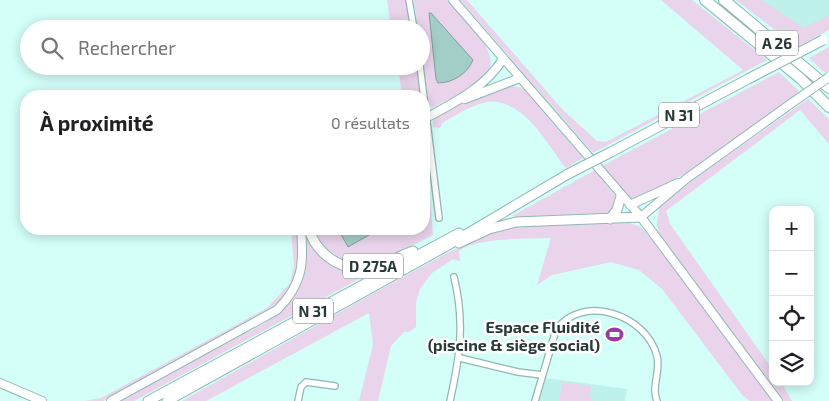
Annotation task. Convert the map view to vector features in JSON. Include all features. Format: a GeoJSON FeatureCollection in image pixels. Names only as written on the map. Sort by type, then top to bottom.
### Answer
{"type":"FeatureCollection","features":[{"type":"Feature","properties":{"kind":"highway","name":"A 26"},"geometry":{"type":"LineString","coordinates":[[704,0],[800,78],[829,107]]}},
{"type":"Feature","properties":{"kind":"highway","name":"A 26"},"geometry":{"type":"LineString","coordinates":[[724,0],[829,88]]}},
{"type":"Feature","properties":{"kind":"main road","name":"N 31"},"geometry":{"type":"LineString","coordinates":[[167,401],[400,272],[568,174],[826,39]]}},
{"type":"Feature","properties":{"kind":"main road"},"geometry":{"type":"LineString","coordinates":[[610,218],[618,210],[621,196]]}},
{"type":"Feature","properties":{"kind":"main road"},"geometry":{"type":"LineString","coordinates":[[400,272],[489,229],[502,225],[516,222],[641,218]]}},
{"type":"Feature","properties":{"kind":"main road","name":"N 31"},"geometry":{"type":"LineString","coordinates":[[148,401],[450,236],[480,224]]}},
{"type":"Feature","properties":{"kind":"main road","name":"D 275A"},"geometry":{"type":"LineString","coordinates":[[311,235],[314,242],[327,256],[344,265],[361,268],[383,263],[450,236]]}},
{"type":"Feature","properties":{"kind":"street"},"geometry":{"type":"LineString","coordinates":[[409,0],[412,20]]}},
{"type":"Feature","properties":{"kind":"street"},"geometry":{"type":"LineString","coordinates":[[453,0],[641,218],[778,401]]}},
{"type":"Feature","properties":{"kind":"street"},"geometry":{"type":"LineString","coordinates":[[430,115],[451,104],[488,78],[503,59]]}},
{"type":"Feature","properties":{"kind":"street"},"geometry":{"type":"LineString","coordinates":[[421,75],[422,90]]}},
{"type":"Feature","properties":{"kind":"street"},"geometry":{"type":"LineString","coordinates":[[641,218],[686,179],[829,77]]}},
{"type":"Feature","properties":{"kind":"street"},"geometry":{"type":"LineString","coordinates":[[451,104],[520,78]]}},
{"type":"Feature","properties":{"kind":"street"},"geometry":{"type":"LineString","coordinates":[[430,154],[439,218]]}},
{"type":"Feature","properties":{"kind":"street"},"geometry":{"type":"LineString","coordinates":[[630,205],[686,179]]}},
{"type":"Feature","properties":{"kind":"street"},"geometry":{"type":"LineString","coordinates":[[111,401],[277,310],[294,290],[300,277],[303,260],[301,235]]}},
{"type":"Feature","properties":{"kind":"street"},"geometry":{"type":"LineString","coordinates":[[450,401],[460,358],[461,303],[454,276]]}},
{"type":"Feature","properties":{"kind":"street"},"geometry":{"type":"LineString","coordinates":[[535,401],[556,330],[562,322],[574,314],[586,312],[609,313],[621,316],[633,323],[644,333],[652,344],[657,357],[654,392],[657,401]]}},
{"type":"Feature","properties":{"kind":"street"},"geometry":{"type":"LineString","coordinates":[[460,358],[518,372],[542,375]]}},
{"type":"Feature","properties":{"kind":"street"},"geometry":{"type":"LineString","coordinates":[[298,401],[301,387],[306,382],[334,386]]}},
{"type":"Feature","properties":{"kind":"street"},"geometry":{"type":"LineString","coordinates":[[0,383],[42,401]]}},
{"type":"Feature","properties":{"kind":"shaded area"},"geometry":{"type":"Polygon","coordinates":[[[387,0],[406,0],[409,20],[390,20],[387,0]]]}},
{"type":"Feature","properties":{"kind":"shaded area"},"geometry":{"type":"Polygon","coordinates":[[[414,0],[448,0],[475,29],[489,52],[491,63],[487,74],[478,83],[434,107],[430,106],[430,90],[427,90],[424,75],[430,75],[430,20],[417,20],[414,0]]]}},
{"type":"Feature","properties":{"kind":"shaded area"},"geometry":{"type":"Polygon","coordinates":[[[460,0],[467,0],[562,109],[597,141],[606,142],[743,70],[661,0],[692,0],[767,60],[593,153],[460,0]]]}},
{"type":"Feature","properties":{"kind":"shaded area"},"geometry":{"type":"Polygon","coordinates":[[[736,0],[762,0],[804,28],[829,15],[829,30],[797,47],[736,0]]]}},
{"type":"Feature","properties":{"kind":"shaded area"},"geometry":{"type":"Polygon","coordinates":[[[754,0],[829,0],[829,19],[805,34],[754,0]]]}},
{"type":"Feature","properties":{"kind":"shaded area"},"geometry":{"type":"Polygon","coordinates":[[[429,13],[431,13],[473,60],[464,73],[444,83],[438,83],[436,79],[429,13]]]}},
{"type":"Feature","properties":{"kind":"shaded area"},"geometry":{"type":"Polygon","coordinates":[[[829,47],[829,72],[826,74],[809,58],[829,47]]]}},
{"type":"Feature","properties":{"kind":"shaded area"},"geometry":{"type":"Polygon","coordinates":[[[779,72],[801,93],[718,152],[674,180],[631,199],[602,166],[779,72]]]}},
{"type":"Feature","properties":{"kind":"shaded area"},"geometry":{"type":"Polygon","coordinates":[[[399,75],[417,75],[419,90],[401,90],[399,75]]]}},
{"type":"Feature","properties":{"kind":"shaded area"},"geometry":{"type":"Polygon","coordinates":[[[513,86],[526,91],[583,158],[566,168],[528,119],[509,106],[498,102],[484,102],[442,123],[440,128],[433,127],[433,121],[449,109],[482,95],[513,86]]]}},
{"type":"Feature","properties":{"kind":"shaded area"},"geometry":{"type":"Polygon","coordinates":[[[808,99],[829,119],[829,144],[800,110],[666,211],[670,224],[769,364],[769,385],[659,234],[657,225],[659,207],[702,173],[808,99]]]}},
{"type":"Feature","properties":{"kind":"shaded area"},"geometry":{"type":"Polygon","coordinates":[[[595,170],[615,196],[617,204],[609,214],[592,217],[521,218],[512,216],[595,170]]]}},
{"type":"Feature","properties":{"kind":"shaded area"},"geometry":{"type":"Polygon","coordinates":[[[430,200],[433,235],[400,251],[368,262],[352,263],[338,258],[325,247],[318,235],[430,235],[430,200]]]}},
{"type":"Feature","properties":{"kind":"shaded area"},"geometry":{"type":"Polygon","coordinates":[[[630,223],[641,227],[662,252],[773,401],[750,401],[743,396],[662,289],[639,270],[611,262],[552,275],[537,285],[551,238],[477,243],[459,251],[460,261],[453,259],[432,273],[420,289],[416,302],[416,327],[409,332],[404,332],[391,346],[378,401],[359,401],[373,345],[369,313],[206,401],[182,401],[451,251],[491,233],[524,225],[630,223]]]}},
{"type":"Feature","properties":{"kind":"shaded area"},"geometry":{"type":"Polygon","coordinates":[[[291,235],[298,235],[299,252],[297,274],[291,289],[280,301],[234,332],[145,380],[103,401],[85,401],[101,398],[267,308],[290,283],[294,266],[291,235]]]}},
{"type":"Feature","properties":{"kind":"shaded area"},"geometry":{"type":"Polygon","coordinates":[[[341,235],[369,235],[348,247],[341,235]]]}},
{"type":"Feature","properties":{"kind":"shaded area"},"geometry":{"type":"Polygon","coordinates":[[[306,237],[318,251],[342,267],[370,273],[134,401],[116,401],[265,323],[289,303],[301,284],[305,270],[306,237]]]}},
{"type":"Feature","properties":{"kind":"shaded area"},"geometry":{"type":"Polygon","coordinates":[[[546,378],[627,389],[625,401],[539,401],[546,378]]]}},
{"type":"Feature","properties":{"kind":"shaded area"},"geometry":{"type":"Polygon","coordinates":[[[562,382],[591,386],[590,397],[594,401],[559,401],[562,382]]]}},
{"type":"Feature","properties":{"kind":"shaded area"},"geometry":{"type":"Polygon","coordinates":[[[770,386],[783,386],[792,401],[781,401],[770,386]]]}},
{"type":"Feature","properties":{"kind":"place","name":"Espace Fluidité (piscine & siège social)"},"geometry":{"type":"Point","coordinates":[614,335]}}]}
